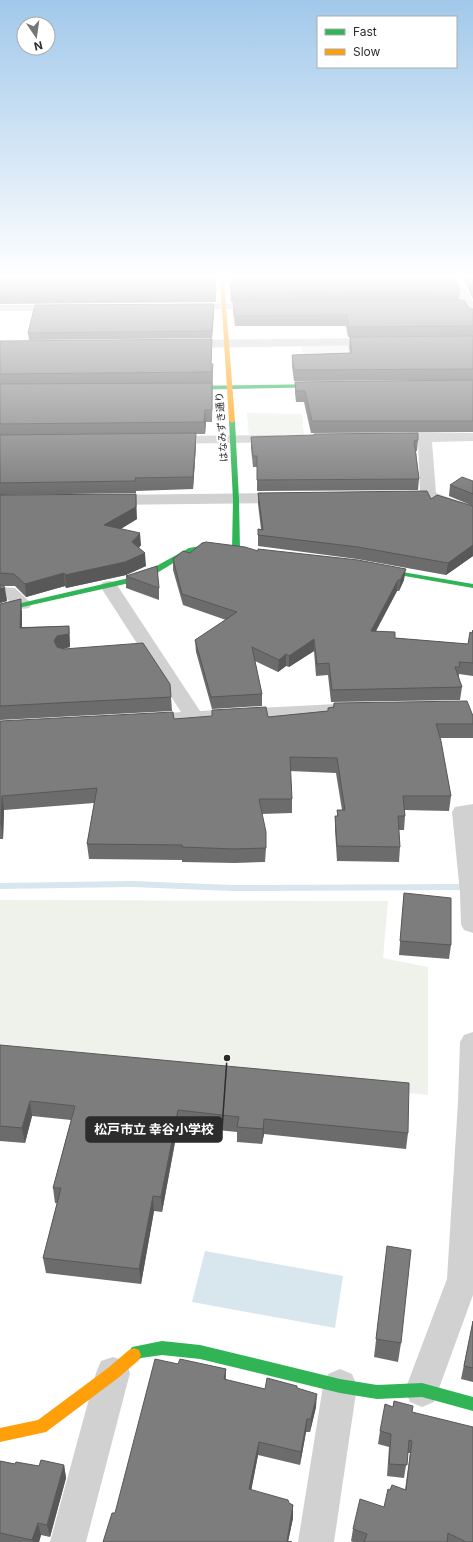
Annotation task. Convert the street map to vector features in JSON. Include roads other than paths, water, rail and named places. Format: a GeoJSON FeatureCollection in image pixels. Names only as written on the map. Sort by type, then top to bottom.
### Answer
{"type":"FeatureCollection","features":[{"type":"Feature","properties":{"kind":"street","name":"はなみずき通り"},"geometry":{"type":"LineString","coordinates":[[227,351],[237,498],[236,550]]}},
{"type":"Feature","properties":{"kind":"street"},"geometry":{"type":"LineString","coordinates":[[172,388],[334,386]]}},
{"type":"Feature","properties":{"kind":"street"},"geometry":{"type":"LineString","coordinates":[[425,437],[428,496]]}},
{"type":"Feature","properties":{"kind":"street"},"geometry":{"type":"LineString","coordinates":[[378,438],[473,437]]}},
{"type":"Feature","properties":{"kind":"street"},"geometry":{"type":"LineString","coordinates":[[150,440],[293,438]]}},
{"type":"Feature","properties":{"kind":"street"},"geometry":{"type":"LineString","coordinates":[[382,496],[428,496],[473,512]]}},
{"type":"Feature","properties":{"kind":"street"},"geometry":{"type":"LineString","coordinates":[[94,500],[297,497]]}},
{"type":"Feature","properties":{"kind":"street"},"geometry":{"type":"LineString","coordinates":[[0,610],[131,580],[154,571],[191,549],[206,547],[248,552]]}},
{"type":"Feature","properties":{"kind":"street"},"geometry":{"type":"LineString","coordinates":[[365,567],[473,586]]}},
{"type":"Feature","properties":{"kind":"street"},"geometry":{"type":"LineString","coordinates":[[109,586],[194,717]]}},
{"type":"Feature","properties":{"kind":"street"},"geometry":{"type":"LineString","coordinates":[[0,592],[9,592],[22,604]]}},
{"type":"Feature","properties":{"kind":"street"},"geometry":{"type":"LineString","coordinates":[[127,651],[150,649]]}},
{"type":"Feature","properties":{"kind":"street"},"geometry":{"type":"LineString","coordinates":[[124,721],[376,708]]}},
{"type":"Feature","properties":{"kind":"street"},"geometry":{"type":"LineString","coordinates":[[473,811],[463,812],[472,893],[473,924]]}},
{"type":"Feature","properties":{"kind":"street"},"geometry":{"type":"LineString","coordinates":[[422,1390],[463,1279],[473,1102],[473,1042]]}},
{"type":"Feature","properties":{"kind":"street"},"geometry":{"type":"LineString","coordinates":[[0,1436],[41,1427],[113,1373],[137,1352],[162,1348],[200,1352],[340,1386],[377,1392],[422,1390],[473,1404]]}},
{"type":"Feature","properties":{"kind":"street"},"geometry":{"type":"LineString","coordinates":[[68,1542],[113,1373]]}},
{"type":"Feature","properties":{"kind":"street"},"geometry":{"type":"LineString","coordinates":[[316,1542],[340,1386]]}},
{"type":"Feature","properties":{"kind":"waterway"},"geometry":{"type":"LineString","coordinates":[[0,886],[132,884],[232,888],[460,887]]}},
{"type":"Feature","properties":{"kind":"place","name":"松戸市立 幸谷小学校"},"geometry":{"type":"Point","coordinates":[227,1058]}}]}
